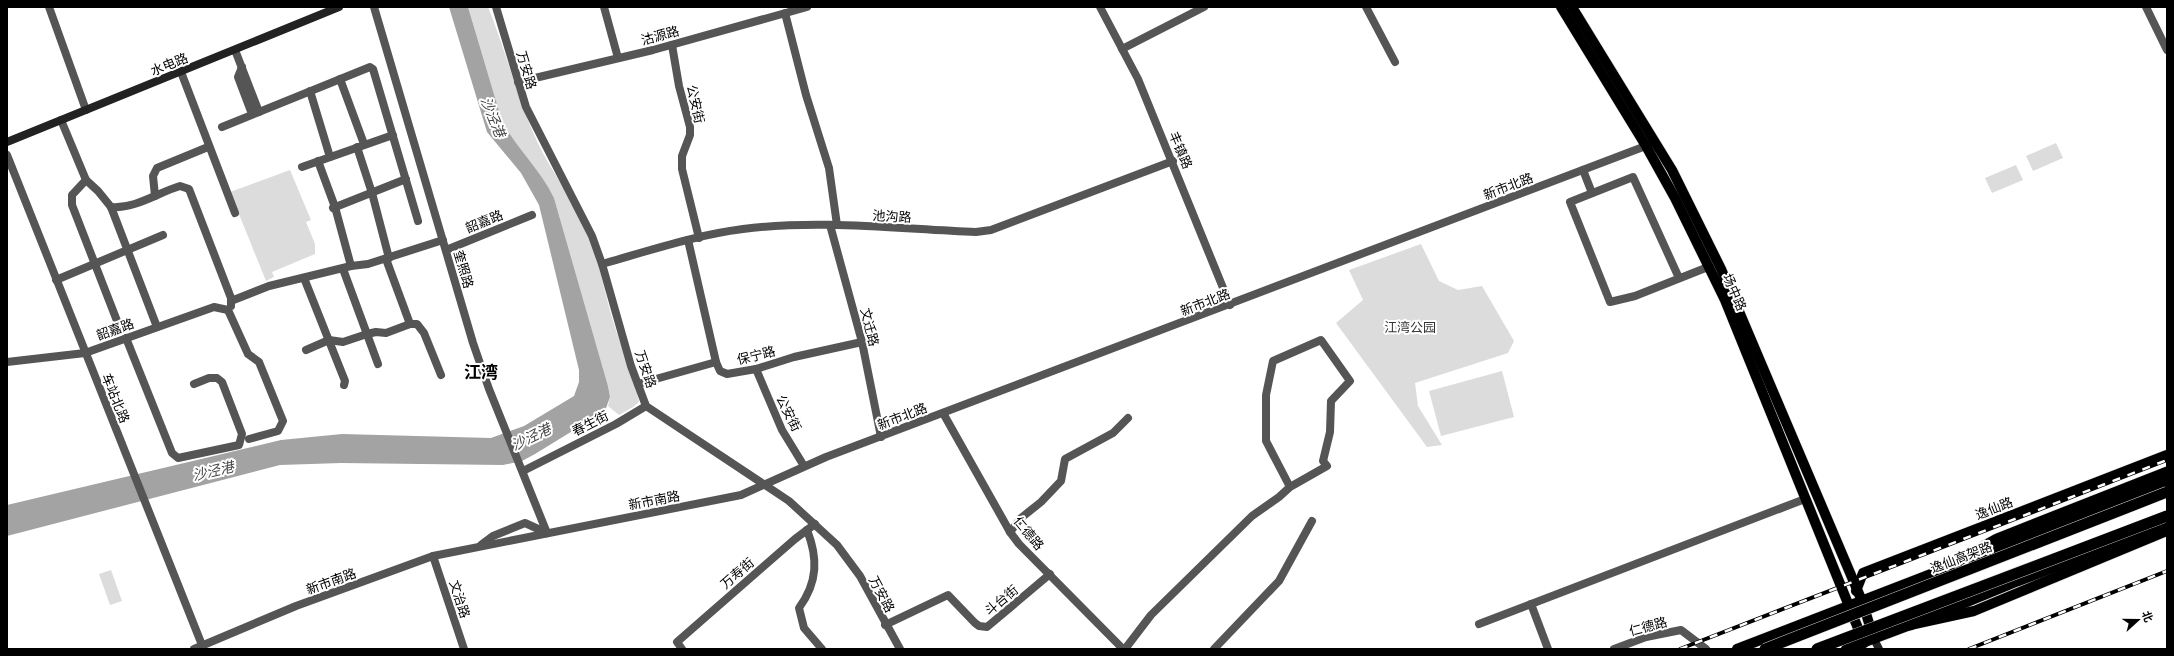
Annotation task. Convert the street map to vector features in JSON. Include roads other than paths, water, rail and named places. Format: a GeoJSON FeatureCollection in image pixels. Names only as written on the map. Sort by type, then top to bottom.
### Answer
{"type":"FeatureCollection","features":[{"type":"Feature","properties":{"kind":"highway"},"geometry":{"type":"LineString","coordinates":[[1949,566],[1997,539],[2167,472]]}},
{"type":"Feature","properties":{"kind":"highway","name":"逸仙高架路"},"geometry":{"type":"LineString","coordinates":[[1765,649],[2167,492]]}},
{"type":"Feature","properties":{"kind":"highway"},"geometry":{"type":"LineString","coordinates":[[1817,649],[2167,515]]}},
{"type":"Feature","properties":{"kind":"highway"},"geometry":{"type":"LineString","coordinates":[[1910,625],[1952,610],[2017,581],[2167,524]]}},
{"type":"Feature","properties":{"kind":"main road","name":"水电路"},"geometry":{"type":"LineString","coordinates":[[7,142],[339,7]]}},
{"type":"Feature","properties":{"kind":"main road","name":"场中路"},"geometry":{"type":"LineString","coordinates":[[1561,7],[1651,144],[1672,170],[1721,268],[1857,588],[1874,639]]}},
{"type":"Feature","properties":{"kind":"main road","name":"场中路"},"geometry":{"type":"LineString","coordinates":[[1572,7],[1651,144],[1708,267],[1725,300],[1865,646]]}},
{"type":"Feature","properties":{"kind":"main road","name":"逸仙路"},"geometry":{"type":"LineString","coordinates":[[1850,606],[1863,573],[2167,455]]}},
{"type":"Feature","properties":{"kind":"main road"},"geometry":{"type":"LineString","coordinates":[[1737,649],[2167,481]]}},
{"type":"Feature","properties":{"kind":"main road"},"geometry":{"type":"LineString","coordinates":[[1910,625],[1933,609],[2167,515]]}},
{"type":"Feature","properties":{"kind":"main road"},"geometry":{"type":"LineString","coordinates":[[1846,649],[1865,646],[1874,639],[1910,625],[1974,611],[2167,531]]}},
{"type":"Feature","properties":{"kind":"main road"},"geometry":{"type":"LineString","coordinates":[[1874,639],[1879,649]]}},
{"type":"Feature","properties":{"kind":"street"},"geometry":{"type":"LineString","coordinates":[[49,7],[86,110]]}},
{"type":"Feature","properties":{"kind":"street","name":"奎照路"},"geometry":{"type":"LineString","coordinates":[[374,7],[473,343],[507,434],[547,533]]}},
{"type":"Feature","properties":{"kind":"street","name":"万安路"},"geometry":{"type":"LineString","coordinates":[[496,7],[526,107],[585,220],[602,264],[646,406],[789,500],[815,524],[847,557],[860,576],[885,625],[900,649]]}},
{"type":"Feature","properties":{"kind":"street"},"geometry":{"type":"LineString","coordinates":[[604,7],[618,58]]}},
{"type":"Feature","properties":{"kind":"street","name":"沽源路"},"geometry":{"type":"LineString","coordinates":[[518,82],[672,45],[807,7]]}},
{"type":"Feature","properties":{"kind":"street","name":"丰镇路"},"geometry":{"type":"LineString","coordinates":[[1100,7],[1138,79],[1173,161],[1230,305]]}},
{"type":"Feature","properties":{"kind":"street"},"geometry":{"type":"LineString","coordinates":[[1122,49],[1204,7]]}},
{"type":"Feature","properties":{"kind":"street"},"geometry":{"type":"LineString","coordinates":[[1366,7],[1395,62]]}},
{"type":"Feature","properties":{"kind":"street"},"geometry":{"type":"LineString","coordinates":[[2146,7],[2167,50]]}},
{"type":"Feature","properties":{"kind":"street","name":"文迁路"},"geometry":{"type":"LineString","coordinates":[[785,13],[806,95],[829,168],[834,225],[862,342],[881,437]]}},
{"type":"Feature","properties":{"kind":"street","name":"公安街"},"geometry":{"type":"LineString","coordinates":[[672,45],[679,86],[690,127],[690,135],[682,156],[682,169],[699,238]]}},
{"type":"Feature","properties":{"kind":"street"},"geometry":{"type":"LineString","coordinates":[[235,50],[242,67],[238,77],[256,113]]}},
{"type":"Feature","properties":{"kind":"street"},"geometry":{"type":"LineString","coordinates":[[222,127],[370,67],[373,68],[418,221]]}},
{"type":"Feature","properties":{"kind":"street"},"geometry":{"type":"LineString","coordinates":[[181,72],[208,146],[235,212]]}},
{"type":"Feature","properties":{"kind":"street"},"geometry":{"type":"LineString","coordinates":[[340,79],[360,146],[387,258],[410,324]]}},
{"type":"Feature","properties":{"kind":"street"},"geometry":{"type":"LineString","coordinates":[[310,91],[330,157]]}},
{"type":"Feature","properties":{"kind":"street"},"geometry":{"type":"LineString","coordinates":[[61,120],[86,180],[98,191],[111,207],[157,327]]}},
{"type":"Feature","properties":{"kind":"street"},"geometry":{"type":"LineString","coordinates":[[302,167],[393,135]]}},
{"type":"Feature","properties":{"kind":"street","name":"新市北路"},"geometry":{"type":"LineString","coordinates":[[764,484],[804,466],[1651,144]]}},
{"type":"Feature","properties":{"kind":"street"},"geometry":{"type":"LineString","coordinates":[[155,196],[154,176],[157,168],[208,146]]}},
{"type":"Feature","properties":{"kind":"street","name":"车站北路"},"geometry":{"type":"LineString","coordinates":[[7,155],[203,647]]}},
{"type":"Feature","properties":{"kind":"street"},"geometry":{"type":"LineString","coordinates":[[318,161],[334,208],[347,268],[367,334],[378,364]]}},
{"type":"Feature","properties":{"kind":"street","name":"池沟路"},"geometry":{"type":"LineString","coordinates":[[602,264],[688,240],[743,229],[834,225],[976,232],[991,230],[1173,161]]}},
{"type":"Feature","properties":{"kind":"street"},"geometry":{"type":"LineString","coordinates":[[1583,170],[1592,193]]}},
{"type":"Feature","properties":{"kind":"street"},"geometry":{"type":"LineString","coordinates":[[1679,278],[1633,177],[1570,202],[1610,302],[1635,296],[1708,267]]}},
{"type":"Feature","properties":{"kind":"street"},"geometry":{"type":"LineString","coordinates":[[334,208],[406,179]]}},
{"type":"Feature","properties":{"kind":"street"},"geometry":{"type":"LineString","coordinates":[[86,180],[72,195],[72,205],[119,326]]}},
{"type":"Feature","properties":{"kind":"street"},"geometry":{"type":"LineString","coordinates":[[111,207],[126,207],[180,186],[188,189],[232,304],[228,310],[248,354],[259,362],[283,421],[278,431],[249,439]]}},
{"type":"Feature","properties":{"kind":"street","name":"韶嘉路"},"geometry":{"type":"LineString","coordinates":[[446,250],[532,215]]}},
{"type":"Feature","properties":{"kind":"street"},"geometry":{"type":"LineString","coordinates":[[56,280],[163,235]]}},
{"type":"Feature","properties":{"kind":"street"},"geometry":{"type":"LineString","coordinates":[[231,301],[269,286],[368,264],[443,240]]}},
{"type":"Feature","properties":{"kind":"street"},"geometry":{"type":"LineString","coordinates":[[638,384],[716,362],[688,240]]}},
{"type":"Feature","properties":{"kind":"street"},"geometry":{"type":"LineString","coordinates":[[304,278],[345,381],[344,385]]}},
{"type":"Feature","properties":{"kind":"street","name":"韶嘉路"},"geometry":{"type":"LineString","coordinates":[[7,362],[85,353],[214,307],[228,310]]}},
{"type":"Feature","properties":{"kind":"street"},"geometry":{"type":"LineString","coordinates":[[306,350],[329,340],[343,342],[367,334],[376,332],[386,333],[410,324],[417,324],[424,332],[441,375]]}},
{"type":"Feature","properties":{"kind":"street"},"geometry":{"type":"LineString","coordinates":[[126,338],[172,453],[178,458],[239,445],[242,434],[222,382],[217,378],[209,378],[194,384]]}},
{"type":"Feature","properties":{"kind":"street"},"geometry":{"type":"LineString","coordinates":[[1124,649],[1151,615],[1252,516],[1290,487],[1327,466],[1323,461],[1330,432],[1331,401],[1350,381],[1321,340],[1272,361],[1266,395],[1266,441],[1290,487]]}},
{"type":"Feature","properties":{"kind":"street","name":"保宁路"},"geometry":{"type":"LineString","coordinates":[[716,362],[720,371],[727,374],[756,369],[794,357],[862,342]]}},
{"type":"Feature","properties":{"kind":"street","name":"公安街"},"geometry":{"type":"LineString","coordinates":[[756,369],[782,430],[804,466]]}},
{"type":"Feature","properties":{"kind":"street","name":"春生街"},"geometry":{"type":"LineString","coordinates":[[523,471],[616,424],[646,406]]}},
{"type":"Feature","properties":{"kind":"street","name":"仁德路"},"geometry":{"type":"LineString","coordinates":[[943,413],[1010,532],[1124,649]]}},
{"type":"Feature","properties":{"kind":"street"},"geometry":{"type":"LineString","coordinates":[[1010,532],[1021,518],[1041,502],[1061,481],[1064,459],[1113,433],[1128,418]]}},
{"type":"Feature","properties":{"kind":"street","name":"新市南路"},"geometry":{"type":"LineString","coordinates":[[194,649],[203,647],[296,606],[433,556],[741,495],[764,484]]}},
{"type":"Feature","properties":{"kind":"street"},"geometry":{"type":"LineString","coordinates":[[1479,624],[1805,499]]}},
{"type":"Feature","properties":{"kind":"street"},"geometry":{"type":"LineString","coordinates":[[1214,649],[1279,581],[1312,521]]}},
{"type":"Feature","properties":{"kind":"street","name":"新市南路"},"geometry":{"type":"LineString","coordinates":[[480,546],[493,536],[525,523],[547,533]]}},
{"type":"Feature","properties":{"kind":"street","name":"万寿街"},"geometry":{"type":"LineString","coordinates":[[680,646],[815,524]]}},
{"type":"Feature","properties":{"kind":"street"},"geometry":{"type":"LineString","coordinates":[[807,530],[814,547],[816,570],[807,597],[799,608],[804,628],[822,649]]}},
{"type":"Feature","properties":{"kind":"street","name":"文治路"},"geometry":{"type":"LineString","coordinates":[[433,556],[464,649]]}},
{"type":"Feature","properties":{"kind":"street","name":"斗台街"},"geometry":{"type":"LineString","coordinates":[[885,625],[948,595],[975,624],[987,627],[1050,574]]}},
{"type":"Feature","properties":{"kind":"street"},"geometry":{"type":"LineString","coordinates":[[1531,604],[1548,649]]}},
{"type":"Feature","properties":{"kind":"street","name":"仁德路"},"geometry":{"type":"LineString","coordinates":[[1614,649],[1646,638],[1681,630],[1706,649]]}},
{"type":"Feature","properties":{"kind":"water","name":"沙泾港"},"geometry":{"type":"Polygon","coordinates":[[[449,7],[468,7],[502,121],[549,188],[554,198],[608,386],[610,397],[605,411],[522,461],[503,465],[341,463],[280,465],[7,536],[7,505],[281,440],[342,434],[491,438],[524,426],[574,396],[579,382],[579,370],[539,205],[521,173],[487,132],[449,7]]]}},
{"type":"Feature","properties":{"kind":"railway"},"geometry":{"type":"LineString","coordinates":[[1680,649],[2167,460]]}},
{"type":"Feature","properties":{"kind":"railway"},"geometry":{"type":"LineString","coordinates":[[1969,649],[2167,571]]}},
{"type":"Feature","properties":{"kind":"district","name":"江湾"},"geometry":{"type":"Point","coordinates":[481,372]}},
{"type":"Feature","properties":{"kind":"park label","name":"江湾公园"},"geometry":{"type":"Point","coordinates":[1410,327]}}]}
